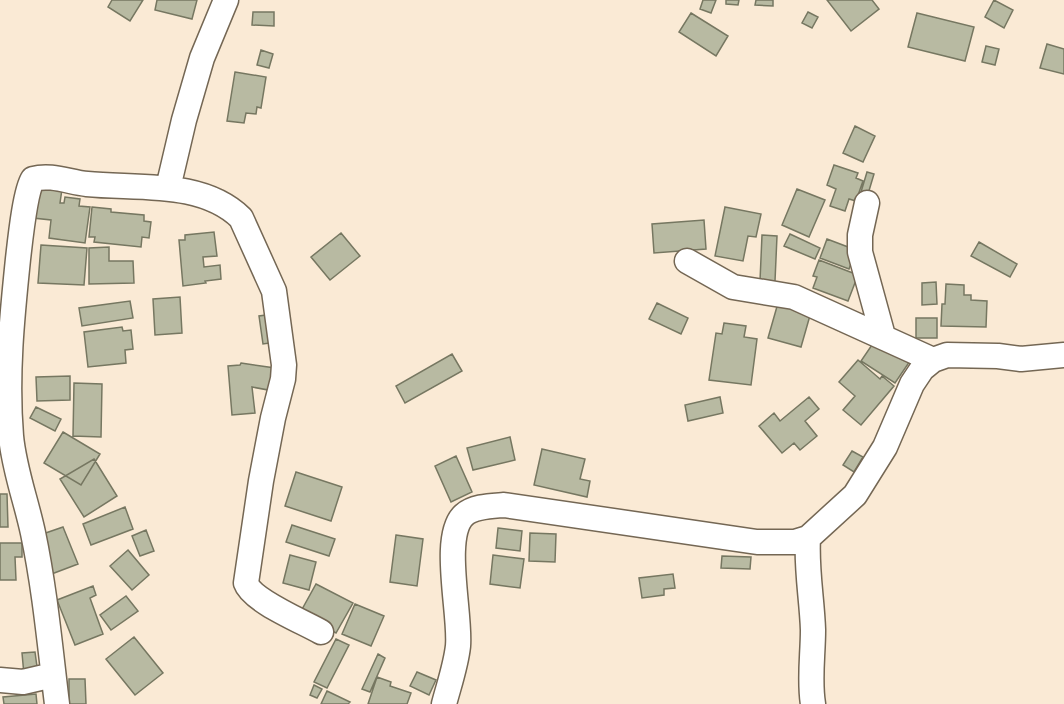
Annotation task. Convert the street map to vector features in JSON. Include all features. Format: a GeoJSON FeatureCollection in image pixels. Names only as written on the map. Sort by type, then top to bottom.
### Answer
{"type":"FeatureCollection","features":[{"type":"Feature","properties":{"kind":"street"},"geometry":{"type":"LineString","coordinates":[[168,188],[202,58],[226,0]]}},
{"type":"Feature","properties":{"kind":"street"},"geometry":{"type":"LineString","coordinates":[[57,704],[47,609],[33,531],[15,463],[11,436],[9,380],[11,329],[20,241],[31,180],[45,176],[85,183],[168,188],[207,197],[233,210],[241,218],[274,291],[284,365],[261,481],[246,583],[249,590],[264,601],[321,632]]}},
{"type":"Feature","properties":{"kind":"street"},"geometry":{"type":"LineString","coordinates":[[867,203],[860,235],[860,252],[883,336]]}},
{"type":"Feature","properties":{"kind":"street"},"geometry":{"type":"LineString","coordinates":[[687,261],[733,287],[794,297],[933,360]]}},
{"type":"Feature","properties":{"kind":"street"},"geometry":{"type":"LineString","coordinates":[[444,704],[458,648],[459,624],[452,557],[454,538],[464,515],[473,510],[504,505],[757,542],[795,542],[808,538],[855,495],[885,447],[912,384],[922,369],[933,360],[947,355],[1021,359],[1064,355]]}},
{"type":"Feature","properties":{"kind":"street"},"geometry":{"type":"LineString","coordinates":[[808,538],[807,556],[813,627],[811,690],[813,704]]}},
{"type":"Feature","properties":{"kind":"street"},"geometry":{"type":"LineString","coordinates":[[0,680],[23,682],[54,675]]}},
{"type":"Feature","properties":{"kind":"building"},"geometry":{"type":"Polygon","coordinates":[[[112,0],[143,0],[130,21],[108,7],[112,0]]]}},
{"type":"Feature","properties":{"kind":"building"},"geometry":{"type":"Polygon","coordinates":[[[157,0],[197,0],[192,19],[155,10],[157,0]]]}},
{"type":"Feature","properties":{"kind":"building"},"geometry":{"type":"Polygon","coordinates":[[[703,0],[716,0],[711,13],[700,9],[703,0]]]}},
{"type":"Feature","properties":{"kind":"building"},"geometry":{"type":"Polygon","coordinates":[[[726,0],[739,0],[738,5],[726,4],[726,0]]]}},
{"type":"Feature","properties":{"kind":"building"},"geometry":{"type":"Polygon","coordinates":[[[756,0],[773,0],[773,6],[755,5],[756,0]]]}},
{"type":"Feature","properties":{"kind":"building"},"geometry":{"type":"Polygon","coordinates":[[[827,0],[872,0],[879,9],[851,31],[827,0]]]}},
{"type":"Feature","properties":{"kind":"building"},"geometry":{"type":"Polygon","coordinates":[[[994,0],[1013,10],[1004,28],[985,17],[994,0]]]}},
{"type":"Feature","properties":{"kind":"building"},"geometry":{"type":"Polygon","coordinates":[[[253,12],[274,12],[274,26],[252,25],[253,12]]]}},
{"type":"Feature","properties":{"kind":"building"},"geometry":{"type":"Polygon","coordinates":[[[808,12],[818,17],[812,28],[802,23],[808,12]]]}},
{"type":"Feature","properties":{"kind":"building"},"geometry":{"type":"Polygon","coordinates":[[[691,13],[728,36],[716,56],[679,32],[691,13]]]}},
{"type":"Feature","properties":{"kind":"building"},"geometry":{"type":"Polygon","coordinates":[[[917,13],[974,27],[965,61],[908,47],[917,13]]]}},
{"type":"Feature","properties":{"kind":"building"},"geometry":{"type":"Polygon","coordinates":[[[1047,44],[1064,49],[1064,74],[1040,68],[1047,44]]]}},
{"type":"Feature","properties":{"kind":"building"},"geometry":{"type":"Polygon","coordinates":[[[986,46],[999,49],[995,65],[982,62],[986,46]]]}},
{"type":"Feature","properties":{"kind":"building"},"geometry":{"type":"Polygon","coordinates":[[[261,50],[273,54],[269,68],[257,65],[261,50]]]}},
{"type":"Feature","properties":{"kind":"building"},"geometry":{"type":"Polygon","coordinates":[[[235,72],[266,77],[261,108],[257,107],[256,114],[246,113],[244,123],[227,121],[235,72]]]}},
{"type":"Feature","properties":{"kind":"building"},"geometry":{"type":"Polygon","coordinates":[[[855,126],[875,136],[863,162],[843,153],[855,126]]]}},
{"type":"Feature","properties":{"kind":"building"},"geometry":{"type":"Polygon","coordinates":[[[834,165],[858,173],[856,178],[863,181],[856,201],[849,199],[845,211],[830,206],[836,189],[827,185],[834,165]]]}},
{"type":"Feature","properties":{"kind":"building"},"geometry":{"type":"Polygon","coordinates":[[[867,172],[874,174],[868,194],[861,192],[867,172]]]}},
{"type":"Feature","properties":{"kind":"building"},"geometry":{"type":"Polygon","coordinates":[[[37,186],[62,189],[60,203],[64,203],[65,197],[80,199],[79,206],[90,207],[85,243],[49,238],[51,220],[33,218],[37,186]]]}},
{"type":"Feature","properties":{"kind":"building"},"geometry":{"type":"Polygon","coordinates":[[[797,189],[825,200],[809,237],[782,225],[797,189]]]}},
{"type":"Feature","properties":{"kind":"building"},"geometry":{"type":"Polygon","coordinates":[[[92,207],[111,209],[111,212],[144,215],[144,221],[151,222],[149,238],[142,237],[141,247],[94,242],[95,237],[89,237],[92,207]]]}},
{"type":"Feature","properties":{"kind":"building"},"geometry":{"type":"Polygon","coordinates":[[[725,207],[761,214],[756,237],[748,236],[743,261],[715,256],[725,207]]]}},
{"type":"Feature","properties":{"kind":"building"},"geometry":{"type":"Polygon","coordinates":[[[704,220],[706,249],[654,253],[652,224],[704,220]]]}},
{"type":"Feature","properties":{"kind":"building"},"geometry":{"type":"Polygon","coordinates":[[[214,232],[217,256],[203,257],[204,267],[220,265],[221,279],[183,286],[179,240],[185,240],[185,235],[214,232]]]}},
{"type":"Feature","properties":{"kind":"building"},"geometry":{"type":"Polygon","coordinates":[[[341,233],[360,256],[330,280],[311,257],[341,233]]]}},
{"type":"Feature","properties":{"kind":"building"},"geometry":{"type":"Polygon","coordinates":[[[790,234],[820,248],[815,259],[784,246],[790,234]]]}},
{"type":"Feature","properties":{"kind":"building"},"geometry":{"type":"Polygon","coordinates":[[[762,235],[777,236],[775,281],[760,281],[762,235]]]}},
{"type":"Feature","properties":{"kind":"building"},"geometry":{"type":"Polygon","coordinates":[[[827,239],[856,250],[849,269],[820,258],[827,239]]]}},
{"type":"Feature","properties":{"kind":"building"},"geometry":{"type":"Polygon","coordinates":[[[979,242],[1017,264],[1010,277],[971,256],[979,242]]]}},
{"type":"Feature","properties":{"kind":"building"},"geometry":{"type":"Polygon","coordinates":[[[41,245],[87,248],[84,285],[38,283],[41,245]]]}},
{"type":"Feature","properties":{"kind":"building"},"geometry":{"type":"Polygon","coordinates":[[[109,247],[109,261],[133,261],[134,283],[89,284],[89,248],[109,247]]]}},
{"type":"Feature","properties":{"kind":"building"},"geometry":{"type":"Polygon","coordinates":[[[819,260],[858,275],[848,301],[813,288],[817,277],[813,276],[819,260]]]}},
{"type":"Feature","properties":{"kind":"building"},"geometry":{"type":"Polygon","coordinates":[[[936,282],[937,304],[922,305],[922,283],[936,282]]]}},
{"type":"Feature","properties":{"kind":"building"},"geometry":{"type":"Polygon","coordinates":[[[946,284],[964,285],[964,295],[971,295],[971,300],[987,301],[986,327],[941,326],[946,284]]]}},
{"type":"Feature","properties":{"kind":"building"},"geometry":{"type":"Polygon","coordinates":[[[180,297],[182,333],[155,335],[153,299],[180,297]]]}},
{"type":"Feature","properties":{"kind":"building"},"geometry":{"type":"Polygon","coordinates":[[[130,301],[133,318],[82,326],[79,308],[130,301]]]}},
{"type":"Feature","properties":{"kind":"building"},"geometry":{"type":"Polygon","coordinates":[[[657,303],[688,318],[681,334],[649,319],[657,303]]]}},
{"type":"Feature","properties":{"kind":"building"},"geometry":{"type":"Polygon","coordinates":[[[778,303],[811,312],[801,347],[768,338],[778,303]]]}},
{"type":"Feature","properties":{"kind":"building"},"geometry":{"type":"Polygon","coordinates":[[[273,314],[276,342],[263,344],[259,316],[273,314]]]}},
{"type":"Feature","properties":{"kind":"building"},"geometry":{"type":"Polygon","coordinates":[[[916,318],[937,318],[937,338],[916,338],[916,318]]]}},
{"type":"Feature","properties":{"kind":"building"},"geometry":{"type":"Polygon","coordinates":[[[724,323],[746,326],[744,337],[757,339],[751,385],[709,380],[716,333],[722,334],[724,323]]]}},
{"type":"Feature","properties":{"kind":"building"},"geometry":{"type":"Polygon","coordinates":[[[122,327],[123,331],[131,330],[133,349],[125,350],[126,363],[88,367],[84,332],[122,327]]]}},
{"type":"Feature","properties":{"kind":"building"},"geometry":{"type":"Polygon","coordinates":[[[876,339],[910,361],[895,383],[861,361],[876,339]]]}},
{"type":"Feature","properties":{"kind":"building"},"geometry":{"type":"Polygon","coordinates":[[[452,354],[462,371],[405,403],[396,386],[452,354]]]}},
{"type":"Feature","properties":{"kind":"building"},"geometry":{"type":"Polygon","coordinates":[[[858,360],[880,379],[882,376],[894,386],[861,425],[843,410],[855,396],[839,382],[858,360]]]}},
{"type":"Feature","properties":{"kind":"building"},"geometry":{"type":"Polygon","coordinates":[[[241,363],[282,369],[279,392],[252,387],[255,413],[232,415],[228,366],[241,363]]]}},
{"type":"Feature","properties":{"kind":"building"},"geometry":{"type":"Polygon","coordinates":[[[70,376],[70,400],[37,401],[36,377],[70,376]]]}},
{"type":"Feature","properties":{"kind":"building"},"geometry":{"type":"Polygon","coordinates":[[[74,383],[102,384],[101,437],[73,436],[74,383]]]}},
{"type":"Feature","properties":{"kind":"building"},"geometry":{"type":"Polygon","coordinates":[[[720,397],[723,413],[688,421],[685,405],[720,397]]]}},
{"type":"Feature","properties":{"kind":"building"},"geometry":{"type":"Polygon","coordinates":[[[809,397],[819,409],[805,421],[817,436],[800,450],[794,443],[782,453],[759,426],[774,413],[780,421],[809,397]]]}},
{"type":"Feature","properties":{"kind":"building"},"geometry":{"type":"Polygon","coordinates":[[[36,407],[61,419],[55,431],[30,418],[36,407]]]}},
{"type":"Feature","properties":{"kind":"building"},"geometry":{"type":"Polygon","coordinates":[[[63,432],[100,454],[81,485],[44,463],[63,432]]]}},
{"type":"Feature","properties":{"kind":"building"},"geometry":{"type":"Polygon","coordinates":[[[510,437],[515,460],[473,470],[467,448],[510,437]]]}},
{"type":"Feature","properties":{"kind":"building"},"geometry":{"type":"Polygon","coordinates":[[[542,449],[585,459],[580,479],[590,481],[587,497],[534,485],[542,449]]]}},
{"type":"Feature","properties":{"kind":"building"},"geometry":{"type":"Polygon","coordinates":[[[852,451],[863,457],[854,472],[843,465],[852,451]]]}},
{"type":"Feature","properties":{"kind":"building"},"geometry":{"type":"Polygon","coordinates":[[[456,456],[472,492],[451,502],[435,466],[456,456]]]}},
{"type":"Feature","properties":{"kind":"building"},"geometry":{"type":"Polygon","coordinates":[[[94,459],[117,496],[84,517],[60,479],[94,459]]]}},
{"type":"Feature","properties":{"kind":"building"},"geometry":{"type":"Polygon","coordinates":[[[296,472],[342,487],[331,521],[285,506],[296,472]]]}},
{"type":"Feature","properties":{"kind":"building"},"geometry":{"type":"Polygon","coordinates":[[[0,494],[7,494],[8,527],[0,527],[0,494]]]}},
{"type":"Feature","properties":{"kind":"building"},"geometry":{"type":"Polygon","coordinates":[[[125,507],[133,529],[91,545],[83,524],[125,507]]]}},
{"type":"Feature","properties":{"kind":"building"},"geometry":{"type":"Polygon","coordinates":[[[292,525],[335,539],[329,556],[286,542],[292,525]]]}},
{"type":"Feature","properties":{"kind":"building"},"geometry":{"type":"Polygon","coordinates":[[[63,527],[78,564],[49,575],[34,537],[63,527]]]}},
{"type":"Feature","properties":{"kind":"building"},"geometry":{"type":"Polygon","coordinates":[[[498,528],[522,531],[520,551],[496,548],[498,528]]]}},
{"type":"Feature","properties":{"kind":"building"},"geometry":{"type":"Polygon","coordinates":[[[146,530],[154,551],[140,556],[132,536],[146,530]]]}},
{"type":"Feature","properties":{"kind":"building"},"geometry":{"type":"Polygon","coordinates":[[[530,533],[556,534],[555,562],[529,561],[530,533]]]}},
{"type":"Feature","properties":{"kind":"building"},"geometry":{"type":"Polygon","coordinates":[[[396,535],[423,539],[417,586],[390,582],[396,535]]]}},
{"type":"Feature","properties":{"kind":"building"},"geometry":{"type":"Polygon","coordinates":[[[0,543],[22,543],[22,557],[15,557],[16,580],[0,580],[0,543]]]}},
{"type":"Feature","properties":{"kind":"building"},"geometry":{"type":"Polygon","coordinates":[[[128,550],[149,575],[132,590],[110,566],[128,550]]]}},
{"type":"Feature","properties":{"kind":"building"},"geometry":{"type":"Polygon","coordinates":[[[290,555],[316,562],[309,590],[283,583],[290,555]]]}},
{"type":"Feature","properties":{"kind":"building"},"geometry":{"type":"Polygon","coordinates":[[[493,555],[524,559],[520,588],[490,584],[493,555]]]}},
{"type":"Feature","properties":{"kind":"building"},"geometry":{"type":"Polygon","coordinates":[[[722,556],[751,557],[750,569],[721,568],[722,556]]]}},
{"type":"Feature","properties":{"kind":"building"},"geometry":{"type":"Polygon","coordinates":[[[673,574],[675,588],[664,589],[664,595],[642,598],[639,578],[673,574]]]}},
{"type":"Feature","properties":{"kind":"building"},"geometry":{"type":"Polygon","coordinates":[[[316,584],[353,603],[336,633],[300,613],[316,584]]]}},
{"type":"Feature","properties":{"kind":"building"},"geometry":{"type":"Polygon","coordinates":[[[93,586],[96,595],[90,598],[103,634],[75,645],[57,600],[93,586]]]}},
{"type":"Feature","properties":{"kind":"building"},"geometry":{"type":"Polygon","coordinates":[[[126,596],[138,611],[111,630],[100,615],[126,596]]]}},
{"type":"Feature","properties":{"kind":"building"},"geometry":{"type":"Polygon","coordinates":[[[355,604],[384,616],[371,646],[342,634],[355,604]]]}},
{"type":"Feature","properties":{"kind":"building"},"geometry":{"type":"Polygon","coordinates":[[[134,637],[163,673],[135,695],[106,659],[134,637]]]}},
{"type":"Feature","properties":{"kind":"building"},"geometry":{"type":"Polygon","coordinates":[[[336,639],[349,645],[327,688],[314,682],[336,639]]]}},
{"type":"Feature","properties":{"kind":"building"},"geometry":{"type":"Polygon","coordinates":[[[35,652],[38,674],[24,675],[22,653],[35,652]]]}},
{"type":"Feature","properties":{"kind":"building"},"geometry":{"type":"Polygon","coordinates":[[[378,654],[385,658],[370,692],[362,689],[378,654]]]}},
{"type":"Feature","properties":{"kind":"building"},"geometry":{"type":"Polygon","coordinates":[[[417,672],[436,680],[429,695],[410,686],[417,672]]]}},
{"type":"Feature","properties":{"kind":"building"},"geometry":{"type":"Polygon","coordinates":[[[377,677],[391,682],[390,686],[411,693],[407,704],[368,704],[377,677]]]}},
{"type":"Feature","properties":{"kind":"building"},"geometry":{"type":"Polygon","coordinates":[[[69,679],[85,679],[86,704],[69,704],[69,679]]]}},
{"type":"Feature","properties":{"kind":"building"},"geometry":{"type":"Polygon","coordinates":[[[314,685],[322,689],[317,698],[310,695],[314,685]]]}},
{"type":"Feature","properties":{"kind":"building"},"geometry":{"type":"Polygon","coordinates":[[[327,691],[350,702],[348,704],[321,704],[327,691]]]}},
{"type":"Feature","properties":{"kind":"building"},"geometry":{"type":"Polygon","coordinates":[[[36,694],[37,704],[4,704],[3,697],[36,694]]]}}]}
